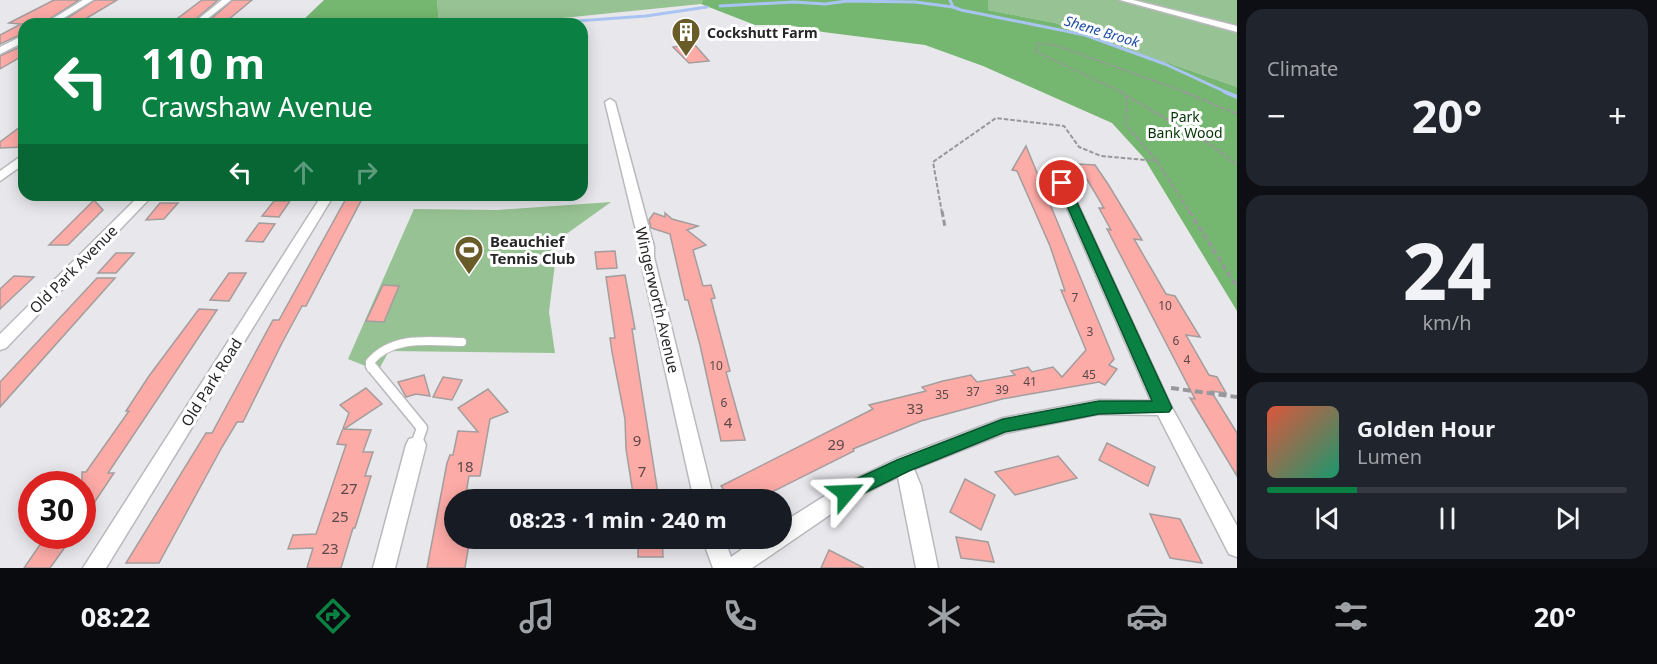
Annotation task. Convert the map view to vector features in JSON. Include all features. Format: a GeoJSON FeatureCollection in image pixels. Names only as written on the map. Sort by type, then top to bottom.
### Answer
{"type":"FeatureCollection","features":[{"type":"Feature","properties":{"kind":"street"},"geometry":{"type":"LineString","coordinates":[[58,18],[89,0]]}},
{"type":"Feature","properties":{"kind":"street"},"geometry":{"type":"LineString","coordinates":[[204,18],[227,0]]}},
{"type":"Feature","properties":{"kind":"street"},"geometry":{"type":"LineString","coordinates":[[1124,0],[1237,29]]}},
{"type":"Feature","properties":{"kind":"street"},"geometry":{"type":"LineString","coordinates":[[0,51],[18,41]]}},
{"type":"Feature","properties":{"kind":"street","name":"Wingerworth Avenue"},"geometry":{"type":"LineString","coordinates":[[610,102],[647,247],[646,257],[701,489]]}},
{"type":"Feature","properties":{"kind":"street"},"geometry":{"type":"LineString","coordinates":[[0,177],[18,163]]}},
{"type":"Feature","properties":{"kind":"street"},"geometry":{"type":"LineString","coordinates":[[1062,183],[1163,408],[1237,547]]}},
{"type":"Feature","properties":{"kind":"street","name":"Old Park Avenue"},"geometry":{"type":"LineString","coordinates":[[0,344],[141,201]]}},
{"type":"Feature","properties":{"kind":"street","name":"Old Park Road"},"geometry":{"type":"LineString","coordinates":[[94,568],[324,201]]}},
{"type":"Feature","properties":{"kind":"street"},"geometry":{"type":"LineString","coordinates":[[792,528],[846,493],[903,465],[1003,426],[1099,407],[1163,408]]}},
{"type":"Feature","properties":{"kind":"street"},"geometry":{"type":"LineString","coordinates":[[384,568],[416,445]]}},
{"type":"Feature","properties":{"kind":"street"},"geometry":{"type":"LineString","coordinates":[[903,465],[911,486],[927,568]]}},
{"type":"Feature","properties":{"kind":"street"},"geometry":{"type":"LineString","coordinates":[[717,549],[724,568]]}},
{"type":"Feature","properties":{"kind":"street"},"geometry":{"type":"LineString","coordinates":[[734,568],[761,549]]}},
{"type":"Feature","properties":{"kind":"lane"},"geometry":{"type":"LineString","coordinates":[[416,445],[422,428],[371,370],[370,362],[376,353],[389,345],[462,342]]}},
{"type":"Feature","properties":{"kind":"path"},"geometry":{"type":"LineString","coordinates":[[1237,114],[1168,85],[1068,48],[1040,43],[1035,51],[1128,95],[1210,144],[1237,165]]}},
{"type":"Feature","properties":{"kind":"path"},"geometry":{"type":"LineString","coordinates":[[1128,95],[1126,124],[1157,161],[1237,287]]}},
{"type":"Feature","properties":{"kind":"path"},"geometry":{"type":"LineString","coordinates":[[945,227],[933,162],[996,117],[1064,126],[1079,147],[1101,156],[1157,161]]}},
{"type":"Feature","properties":{"kind":"path"},"geometry":{"type":"LineString","coordinates":[[1154,386],[1237,397]]}},
{"type":"Feature","properties":{"kind":"green space"},"geometry":{"type":"Polygon","coordinates":[[[324,0],[437,0],[438,18],[305,18],[324,0]]]}},
{"type":"Feature","properties":{"kind":"green space"},"geometry":{"type":"Polygon","coordinates":[[[437,0],[703,0],[701,4],[562,18],[438,18],[437,0]]]}},
{"type":"Feature","properties":{"kind":"green space","name":"Park Bank Wood"},"geometry":{"type":"Polygon","coordinates":[[[703,0],[988,0],[988,10],[1055,23],[1237,87],[1237,311],[1144,158],[1112,123],[983,66],[925,45],[823,32],[789,25],[755,25],[701,4],[703,0]]]}},
{"type":"Feature","properties":{"kind":"green space"},"geometry":{"type":"Polygon","coordinates":[[[988,0],[1237,0],[1237,87],[1055,23],[988,10],[988,0]]]}},
{"type":"Feature","properties":{"kind":"green space","name":"Beauchief Tennis Club"},"geometry":{"type":"Polygon","coordinates":[[[611,202],[558,240],[549,312],[555,353],[389,351],[378,371],[348,359],[414,209],[497,210],[611,202]]]}},
{"type":"Feature","properties":{"kind":"building"},"geometry":{"type":"Polygon","coordinates":[[[54,0],[79,0],[51,18],[19,18],[54,0]]]}},
{"type":"Feature","properties":{"kind":"building"},"geometry":{"type":"Polygon","coordinates":[[[95,0],[117,0],[87,18],[67,18],[95,0]]]}},
{"type":"Feature","properties":{"kind":"building"},"geometry":{"type":"Polygon","coordinates":[[[202,0],[218,0],[197,18],[178,18],[202,0]]]}},
{"type":"Feature","properties":{"kind":"building"},"geometry":{"type":"Polygon","coordinates":[[[233,0],[252,0],[230,18],[212,18],[233,0]]]}},
{"type":"Feature","properties":{"kind":"building"},"geometry":{"type":"Polygon","coordinates":[[[18,18],[18,24],[9,23],[18,18]]]}},
{"type":"Feature","properties":{"kind":"building"},"geometry":{"type":"Polygon","coordinates":[[[18,26],[18,36],[0,44],[0,35],[18,26]]]}},
{"type":"Feature","properties":{"kind":"building"},"geometry":{"type":"Polygon","coordinates":[[[694,44],[709,61],[689,63],[673,47],[694,44]]]}},
{"type":"Feature","properties":{"kind":"building"},"geometry":{"type":"Polygon","coordinates":[[[18,48],[18,58],[0,69],[0,56],[18,48]]]}},
{"type":"Feature","properties":{"kind":"building"},"geometry":{"type":"Polygon","coordinates":[[[18,128],[18,147],[0,148],[0,142],[18,128]]]}},
{"type":"Feature","properties":{"kind":"building"},"geometry":{"type":"Polygon","coordinates":[[[1026,146],[1114,359],[1109,365],[1117,369],[1105,385],[1099,382],[1002,399],[921,421],[853,449],[854,451],[778,489],[723,489],[721,486],[873,409],[869,405],[926,391],[922,387],[971,375],[977,382],[1015,375],[1011,371],[1028,367],[1032,372],[1053,367],[1062,377],[1086,350],[1061,290],[1065,291],[1050,246],[1017,171],[1012,170],[1026,146]]]}},
{"type":"Feature","properties":{"kind":"building"},"geometry":{"type":"Polygon","coordinates":[[[1078,164],[1095,165],[1142,240],[1134,239],[1166,294],[1175,296],[1200,337],[1186,335],[1209,375],[1217,377],[1226,393],[1211,391],[1237,433],[1237,476],[1190,398],[1195,399],[1107,229],[1111,230],[1099,208],[1104,208],[1078,164]]]}},
{"type":"Feature","properties":{"kind":"building"},"geometry":{"type":"Polygon","coordinates":[[[93,201],[103,210],[68,245],[49,245],[93,201]]]}},
{"type":"Feature","properties":{"kind":"building"},"geometry":{"type":"Polygon","coordinates":[[[274,201],[290,201],[279,217],[262,216],[274,201]]]}},
{"type":"Feature","properties":{"kind":"building"},"geometry":{"type":"Polygon","coordinates":[[[345,201],[361,201],[306,306],[302,306],[282,343],[243,422],[237,422],[222,447],[159,563],[126,563],[206,433],[212,433],[273,320],[279,320],[345,201]]]}},
{"type":"Feature","properties":{"kind":"building"},"geometry":{"type":"Polygon","coordinates":[[[160,203],[178,203],[164,219],[146,220],[160,203]]]}},
{"type":"Feature","properties":{"kind":"building"},"geometry":{"type":"Polygon","coordinates":[[[654,213],[665,217],[665,213],[672,219],[698,226],[687,230],[706,245],[693,250],[703,286],[711,285],[715,298],[711,299],[730,371],[726,372],[745,440],[721,441],[700,345],[688,300],[685,300],[670,234],[651,228],[649,220],[654,213]]]}},
{"type":"Feature","properties":{"kind":"building"},"geometry":{"type":"Polygon","coordinates":[[[259,223],[275,224],[263,242],[246,241],[259,223]]]}},
{"type":"Feature","properties":{"kind":"building"},"geometry":{"type":"Polygon","coordinates":[[[615,251],[617,268],[597,269],[595,252],[615,251]]]}},
{"type":"Feature","properties":{"kind":"building"},"geometry":{"type":"Polygon","coordinates":[[[116,253],[134,253],[116,273],[98,273],[116,253]]]}},
{"type":"Feature","properties":{"kind":"building"},"geometry":{"type":"Polygon","coordinates":[[[229,273],[246,273],[229,301],[210,300],[229,273]]]}},
{"type":"Feature","properties":{"kind":"building"},"geometry":{"type":"Polygon","coordinates":[[[625,275],[635,329],[632,329],[657,489],[632,489],[626,449],[625,419],[610,338],[615,338],[606,277],[625,275]]]}},
{"type":"Feature","properties":{"kind":"building"},"geometry":{"type":"Polygon","coordinates":[[[14,276],[34,277],[0,309],[0,289],[14,276]]]}},
{"type":"Feature","properties":{"kind":"building"},"geometry":{"type":"Polygon","coordinates":[[[97,278],[115,278],[0,407],[0,382],[97,278]]]}},
{"type":"Feature","properties":{"kind":"building"},"geometry":{"type":"Polygon","coordinates":[[[383,285],[399,286],[384,322],[366,321],[383,285]]]}},
{"type":"Feature","properties":{"kind":"building"},"geometry":{"type":"Polygon","coordinates":[[[199,309],[217,310],[108,473],[114,473],[96,500],[96,471],[87,471],[129,411],[126,411],[199,309]]]}},
{"type":"Feature","properties":{"kind":"building"},"geometry":{"type":"Polygon","coordinates":[[[424,375],[430,396],[416,394],[406,397],[398,382],[424,375]]]}},
{"type":"Feature","properties":{"kind":"building"},"geometry":{"type":"Polygon","coordinates":[[[443,377],[462,380],[452,400],[433,397],[443,377]]]}},
{"type":"Feature","properties":{"kind":"building"},"geometry":{"type":"Polygon","coordinates":[[[366,388],[382,404],[344,429],[371,430],[363,452],[373,452],[365,476],[371,476],[355,528],[353,528],[341,568],[307,568],[313,548],[288,549],[293,535],[316,534],[346,445],[337,444],[349,413],[340,405],[366,388]]]}},
{"type":"Feature","properties":{"kind":"building"},"geometry":{"type":"Polygon","coordinates":[[[488,389],[508,412],[490,419],[480,476],[469,476],[467,489],[444,489],[444,549],[468,549],[465,568],[427,568],[447,463],[450,455],[453,455],[458,431],[478,432],[458,408],[488,389]]]}},
{"type":"Feature","properties":{"kind":"building"},"geometry":{"type":"Polygon","coordinates":[[[1107,443],[1155,467],[1148,486],[1099,460],[1107,443]]]}},
{"type":"Feature","properties":{"kind":"building"},"geometry":{"type":"Polygon","coordinates":[[[1058,456],[1077,478],[1015,495],[995,472],[1058,456]]]}},
{"type":"Feature","properties":{"kind":"building"},"geometry":{"type":"Polygon","coordinates":[[[965,479],[995,495],[981,530],[950,512],[965,479]]]}},
{"type":"Feature","properties":{"kind":"building"},"geometry":{"type":"Polygon","coordinates":[[[1150,514],[1180,519],[1202,563],[1170,558],[1150,514]]]}},
{"type":"Feature","properties":{"kind":"building"},"geometry":{"type":"Polygon","coordinates":[[[956,537],[988,542],[994,562],[961,558],[956,537]]]}},
{"type":"Feature","properties":{"kind":"building"},"geometry":{"type":"Polygon","coordinates":[[[37,549],[64,549],[50,568],[24,568],[37,549]]]}},
{"type":"Feature","properties":{"kind":"building"},"geometry":{"type":"Polygon","coordinates":[[[638,549],[663,549],[663,557],[638,557],[638,549]]]}},
{"type":"Feature","properties":{"kind":"building"},"geometry":{"type":"Polygon","coordinates":[[[829,550],[864,568],[821,568],[829,550]]]}},
{"type":"Feature","properties":{"kind":"waterway","name":"Shene Brook"},"geometry":{"type":"LineString","coordinates":[[950,0],[953,7]]}},
{"type":"Feature","properties":{"kind":"waterway","name":"Shene Brook"},"geometry":{"type":"LineString","coordinates":[[720,6],[794,2],[825,4],[847,1],[915,2],[953,7]]}},
{"type":"Feature","properties":{"kind":"waterway","name":"Shene Brook"},"geometry":{"type":"LineString","coordinates":[[588,20],[646,16],[707,7]]}},
{"type":"Feature","properties":{"kind":"waterway","name":"Shene Brook"},"geometry":{"type":"LineString","coordinates":[[953,7],[1085,35],[1165,64],[1228,93]]}},
{"type":"Feature","properties":{"kind":"waterway","name":"Shene Brook"},"geometry":{"type":"LineString","coordinates":[[1225,92],[1237,97]]}},
{"type":"Feature","properties":{"kind":"place","name":"Cockshutt Farm"},"geometry":{"type":"Point","coordinates":[686,58]}},
{"type":"Feature","properties":{"kind":"place","name":"Beauchief Tennis Club"},"geometry":{"type":"Point","coordinates":[469,276]}},
{"type":"Feature","properties":{"kind":"route"},"geometry":{"type":"LineString","coordinates":[[846,493],[903,465],[1003,426],[1099,407],[1163,408],[1062,183]]}}]}
